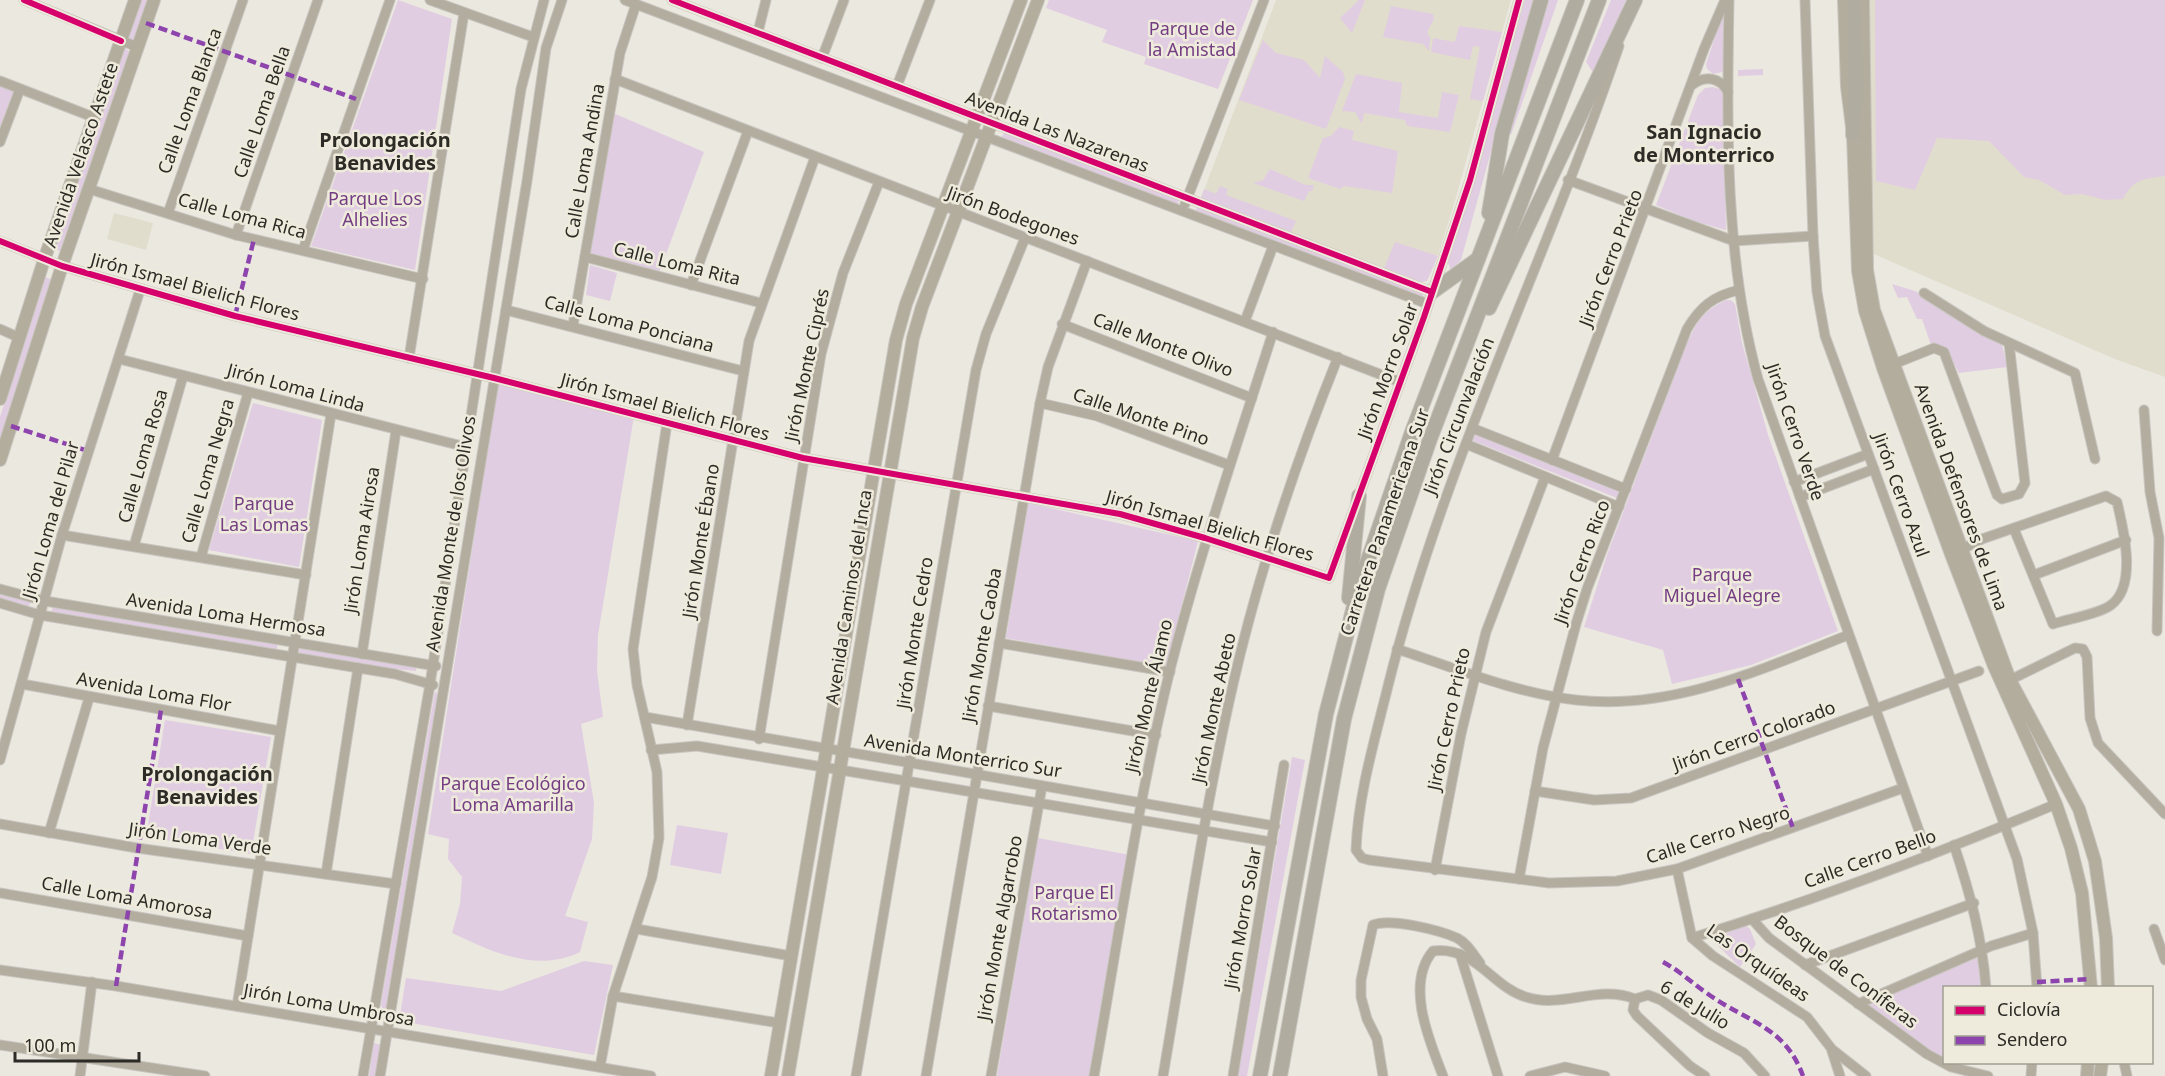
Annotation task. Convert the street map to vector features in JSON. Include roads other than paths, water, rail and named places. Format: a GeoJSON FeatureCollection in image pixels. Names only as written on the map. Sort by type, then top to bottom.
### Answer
{"type":"FeatureCollection","features":[{"type":"Feature","properties":{"kind":"highway"},"geometry":{"type":"LineString","coordinates":[[1485,242],[1502,134],[1541,0]]}},
{"type":"Feature","properties":{"kind":"highway","name":"Carretera Panamericana Sur"},"geometry":{"type":"LineString","coordinates":[[1260,1076],[1309,797],[1345,636],[1376,533],[1407,443],[1577,0]]}},
{"type":"Feature","properties":{"kind":"highway","name":"Carretera Panamericana Sur"},"geometry":{"type":"LineString","coordinates":[[1280,1076],[1329,799],[1354,680],[1394,540],[1599,0]]}},
{"type":"Feature","properties":{"kind":"highway"},"geometry":{"type":"LineString","coordinates":[[1459,366],[1504,279],[1635,0]]}},
{"type":"Feature","properties":{"kind":"highway"},"geometry":{"type":"LineString","coordinates":[[1853,135],[1856,88],[1854,0]]}},
{"type":"Feature","properties":{"kind":"highway"},"geometry":{"type":"LineString","coordinates":[[1430,298],[1478,260]]}},
{"type":"Feature","properties":{"kind":"highway"},"geometry":{"type":"LineString","coordinates":[[1345,636],[1358,529],[1359,496]]}},
{"type":"Feature","properties":{"kind":"main road","name":"Avenida Velasco Astete"},"geometry":{"type":"LineString","coordinates":[[0,399],[44,260],[135,0]]}},
{"type":"Feature","properties":{"kind":"main road","name":"Avenida Velasco Astete"},"geometry":{"type":"LineString","coordinates":[[0,459],[62,266],[154,0]]}},
{"type":"Feature","properties":{"kind":"main road","name":"Avenida Caminos del Inca"},"geometry":{"type":"LineString","coordinates":[[771,1076],[872,470],[896,340],[906,304],[1020,0]]}},
{"type":"Feature","properties":{"kind":"main road","name":"Avenida Caminos del Inca"},"geometry":{"type":"LineString","coordinates":[[788,1076],[888,473],[913,338],[1038,0]]}},
{"type":"Feature","properties":{"kind":"main road","name":"Avenida Defensores de Lima"},"geometry":{"type":"LineString","coordinates":[[1844,0],[1847,87],[1853,135],[1858,272],[1865,311],[1888,366],[1956,552],[1994,666],[2056,804],[2082,893],[2091,986]]}},
{"type":"Feature","properties":{"kind":"main road","name":"Avenida Defensores de Lima"},"geometry":{"type":"LineString","coordinates":[[1863,0],[1867,270],[1888,366]]}},
{"type":"Feature","properties":{"kind":"main road","name":"Avenida Defensores de Lima"},"geometry":{"type":"LineString","coordinates":[[1956,552],[2010,680],[2079,809],[2091,845],[2106,939],[2108,986]]}},
{"type":"Feature","properties":{"kind":"street"},"geometry":{"type":"LineString","coordinates":[[24,0],[46,4],[137,47]]}},
{"type":"Feature","properties":{"kind":"street","name":"Calle Loma Blanca"},"geometry":{"type":"LineString","coordinates":[[168,213],[243,0]]}},
{"type":"Feature","properties":{"kind":"street","name":"Calle Loma Bella"},"geometry":{"type":"LineString","coordinates":[[236,235],[318,0]]}},
{"type":"Feature","properties":{"kind":"street"},"geometry":{"type":"LineString","coordinates":[[303,250],[390,0]]}},
{"type":"Feature","properties":{"kind":"street"},"geometry":{"type":"LineString","coordinates":[[430,0],[532,37]]}},
{"type":"Feature","properties":{"kind":"street","name":"Avenida Monte de los Olivos"},"geometry":{"type":"LineString","coordinates":[[363,1076],[430,684],[521,88],[532,37],[544,0]]}},
{"type":"Feature","properties":{"kind":"street","name":"Avenida Monte de los Olivos"},"geometry":{"type":"LineString","coordinates":[[380,1076],[506,310],[546,48],[562,0]]}},
{"type":"Feature","properties":{"kind":"street","name":"Avenida Las Nazarenas"},"geometry":{"type":"LineString","coordinates":[[625,0],[1273,246],[1430,298]]}},
{"type":"Feature","properties":{"kind":"street","name":"Avenida Las Nazarenas"},"geometry":{"type":"LineString","coordinates":[[673,0],[1188,198],[1430,298]]}},
{"type":"Feature","properties":{"kind":"street"},"geometry":{"type":"LineString","coordinates":[[758,32],[766,0]]}},
{"type":"Feature","properties":{"kind":"street"},"geometry":{"type":"LineString","coordinates":[[822,58],[844,0]]}},
{"type":"Feature","properties":{"kind":"street"},"geometry":{"type":"LineString","coordinates":[[897,86],[930,0]]}},
{"type":"Feature","properties":{"kind":"street"},"geometry":{"type":"LineString","coordinates":[[1182,211],[1264,0]]}},
{"type":"Feature","properties":{"kind":"street","name":"Jirón Morro Solar"},"geometry":{"type":"LineString","coordinates":[[1329,578],[1470,180],[1519,0]]}},
{"type":"Feature","properties":{"kind":"street","name":"Jirón Circunvalación"},"geometry":{"type":"LineString","coordinates":[[1359,856],[1356,850],[1357,836],[1368,773],[1397,649],[1436,524],[1569,180],[1635,0]]}},
{"type":"Feature","properties":{"kind":"street","name":"Jirón Cerro Prieto"},"geometry":{"type":"LineString","coordinates":[[1552,460],[1692,85],[1727,0]]}},
{"type":"Feature","properties":{"kind":"street","name":"Jirón Cerro Verde"},"geometry":{"type":"LineString","coordinates":[[1727,0],[1734,241],[1743,321],[1758,379],[1928,856]]}},
{"type":"Feature","properties":{"kind":"street","name":"Jirón Cerro Azul"},"geometry":{"type":"LineString","coordinates":[[1804,0],[1813,236],[1817,292],[1825,336],[2006,825],[2023,883],[2033,933],[2037,986]]}},
{"type":"Feature","properties":{"kind":"street","name":"Calle Loma Andina"},"geometry":{"type":"LineString","coordinates":[[573,326],[620,53],[636,4]]}},
{"type":"Feature","properties":{"kind":"street"},"geometry":{"type":"LineString","coordinates":[[409,358],[464,13]]}},
{"type":"Feature","properties":{"kind":"street"},"geometry":{"type":"LineString","coordinates":[[1692,85],[1709,78],[1722,84],[1728,92]]}},
{"type":"Feature","properties":{"kind":"street","name":"Jirón Bodegones"},"geometry":{"type":"LineString","coordinates":[[615,80],[1400,382]]}},
{"type":"Feature","properties":{"kind":"street"},"geometry":{"type":"LineString","coordinates":[[0,81],[93,117]]}},
{"type":"Feature","properties":{"kind":"street"},"geometry":{"type":"LineString","coordinates":[[0,142],[20,89]]}},
{"type":"Feature","properties":{"kind":"street"},"geometry":{"type":"LineString","coordinates":[[691,285],[748,131]]}},
{"type":"Feature","properties":{"kind":"street","name":"Jirón Monte Ébano"},"geometry":{"type":"LineString","coordinates":[[687,725],[743,371],[761,303],[815,157]]}},
{"type":"Feature","properties":{"kind":"street"},"geometry":{"type":"LineString","coordinates":[[1569,180],[1734,241],[1813,236]]}},
{"type":"Feature","properties":{"kind":"street","name":"Jirón Monte Ciprés"},"geometry":{"type":"LineString","coordinates":[[759,739],[803,459],[830,315],[879,182]]}},
{"type":"Feature","properties":{"kind":"street","name":"Calle Loma Rica"},"geometry":{"type":"LineString","coordinates":[[89,189],[236,235],[423,279]]}},
{"type":"Feature","properties":{"kind":"street","name":"Jirón Monte Cedro"},"geometry":{"type":"LineString","coordinates":[[856,1076],[911,764],[956,484],[979,361],[986,334],[1025,238]]}},
{"type":"Feature","properties":{"kind":"street","name":"Jirón Ismael Bielich Flores"},"geometry":{"type":"LineString","coordinates":[[0,241],[44,260],[140,290],[494,378],[732,441],[803,459],[1120,514],[1205,538],[1329,578]]}},
{"type":"Feature","properties":{"kind":"street"},"geometry":{"type":"LineString","coordinates":[[1245,321],[1273,246]]}},
{"type":"Feature","properties":{"kind":"street","name":"Calle Loma Rita"},"geometry":{"type":"LineString","coordinates":[[585,257],[761,303]]}},
{"type":"Feature","properties":{"kind":"street","name":"Jirón Monte Caoba"},"geometry":{"type":"LineString","coordinates":[[926,1076],[1040,404],[1048,367],[1062,324],[1087,261]]}},
{"type":"Feature","properties":{"kind":"street","name":"Jirón Loma del Pilar"},"geometry":{"type":"LineString","coordinates":[[0,760],[62,535],[140,290]]}},
{"type":"Feature","properties":{"kind":"street","name":"Jirón Cerro Rico"},"geometry":{"type":"LineString","coordinates":[[1519,879],[1535,791],[1556,697],[1587,589],[1687,329],[1696,314],[1714,298],[1739,290]]}},
{"type":"Feature","properties":{"kind":"street"},"geometry":{"type":"LineString","coordinates":[[1924,293],[1984,331],[2075,373],[2095,459]]}},
{"type":"Feature","properties":{"kind":"street","name":"Calle Loma Ponciana"},"geometry":{"type":"LineString","coordinates":[[506,310],[743,371]]}},
{"type":"Feature","properties":{"kind":"street","name":"Calle Monte Olivo"},"geometry":{"type":"LineString","coordinates":[[1062,324],[1252,398]]}},
{"type":"Feature","properties":{"kind":"street"},"geometry":{"type":"LineString","coordinates":[[0,329],[20,338]]}},
{"type":"Feature","properties":{"kind":"street","name":"Jirón Monte Álamo"},"geometry":{"type":"LineString","coordinates":[[1094,1076],[1142,803],[1170,672],[1205,538],[1273,332]]}},
{"type":"Feature","properties":{"kind":"street"},"geometry":{"type":"LineString","coordinates":[[1888,366],[1934,348],[1944,352],[1996,495],[2002,499],[2019,494],[2025,483],[2009,343]]}},
{"type":"Feature","properties":{"kind":"street","name":"Jirón Monte Abeto"},"geometry":{"type":"LineString","coordinates":[[1163,1076],[1208,814],[1240,655],[1267,559],[1315,415],[1338,357]]}},
{"type":"Feature","properties":{"kind":"street","name":"Jirón Loma Linda"},"geometry":{"type":"LineString","coordinates":[[119,359],[466,447]]}},
{"type":"Feature","properties":{"kind":"street","name":"Calle Loma Rosa"},"geometry":{"type":"LineString","coordinates":[[134,546],[183,376]]}},
{"type":"Feature","properties":{"kind":"street","name":"Calle Loma Negra"},"geometry":{"type":"LineString","coordinates":[[201,557],[248,393]]}},
{"type":"Feature","properties":{"kind":"street","name":"Calle Monte Pino"},"geometry":{"type":"LineString","coordinates":[[1040,404],[1097,416],[1229,465]]}},
{"type":"Feature","properties":{"kind":"street"},"geometry":{"type":"LineString","coordinates":[[2144,410],[2150,492],[2159,538],[2157,631]]}},
{"type":"Feature","properties":{"kind":"street"},"geometry":{"type":"LineString","coordinates":[[237,1006],[331,414]]}},
{"type":"Feature","properties":{"kind":"street"},"geometry":{"type":"LineString","coordinates":[[600,1067],[613,996],[637,929],[657,858],[659,795],[637,685],[633,649],[668,423]]}},
{"type":"Feature","properties":{"kind":"street"},"geometry":{"type":"LineString","coordinates":[[1472,428],[1626,489]]}},
{"type":"Feature","properties":{"kind":"street","name":"Jirón Loma Airosa"},"geometry":{"type":"LineString","coordinates":[[362,654],[396,431]]}},
{"type":"Feature","properties":{"kind":"street"},"geometry":{"type":"LineString","coordinates":[[1466,444],[1618,507]]}},
{"type":"Feature","properties":{"kind":"street"},"geometry":{"type":"LineString","coordinates":[[1794,482],[1868,454]]}},
{"type":"Feature","properties":{"kind":"street"},"geometry":{"type":"LineString","coordinates":[[1800,497],[1874,469]]}},
{"type":"Feature","properties":{"kind":"street","name":"Jirón Cerro Prieto"},"geometry":{"type":"LineString","coordinates":[[1435,870],[1486,632],[1509,565],[1545,477]]}},
{"type":"Feature","properties":{"kind":"street"},"geometry":{"type":"LineString","coordinates":[[1956,552],[1982,539],[2106,496],[2117,502],[2126,540],[2126,570],[2121,593],[2111,605],[2054,624],[2014,529]]}},
{"type":"Feature","properties":{"kind":"street"},"geometry":{"type":"LineString","coordinates":[[62,535],[306,575]]}},
{"type":"Feature","properties":{"kind":"street"},"geometry":{"type":"LineString","coordinates":[[2034,575],[2126,540]]}},
{"type":"Feature","properties":{"kind":"street","name":"Avenida Loma Hermosa"},"geometry":{"type":"LineString","coordinates":[[0,589],[45,601],[295,644],[432,666],[447,665]]}},
{"type":"Feature","properties":{"kind":"street","name":"Avenida Loma Hermosa"},"geometry":{"type":"LineString","coordinates":[[0,603],[40,615],[292,659],[358,668],[430,684],[443,690]]}},
{"type":"Feature","properties":{"kind":"street"},"geometry":{"type":"LineString","coordinates":[[1397,649],[1475,675],[1556,697],[1588,700],[1649,698],[1716,685],[1848,635]]}},
{"type":"Feature","properties":{"kind":"street"},"geometry":{"type":"LineString","coordinates":[[999,643],[1170,672]]}},
{"type":"Feature","properties":{"kind":"street"},"geometry":{"type":"LineString","coordinates":[[2010,680],[2075,648],[2083,649],[2087,657],[2092,728],[2098,742],[2113,761],[2165,814]]}},
{"type":"Feature","properties":{"kind":"street"},"geometry":{"type":"LineString","coordinates":[[326,874],[358,668]]}},
{"type":"Feature","properties":{"kind":"street","name":"Jirón Cerro Colorado"},"geometry":{"type":"LineString","coordinates":[[1535,791],[1594,800],[1631,798],[1979,671]]}},
{"type":"Feature","properties":{"kind":"street","name":"Avenida Loma Flor"},"geometry":{"type":"LineString","coordinates":[[22,684],[280,731]]}},
{"type":"Feature","properties":{"kind":"street"},"geometry":{"type":"LineString","coordinates":[[50,833],[89,698]]}},
{"type":"Feature","properties":{"kind":"street"},"geometry":{"type":"LineString","coordinates":[[988,706],[1156,735]]}},
{"type":"Feature","properties":{"kind":"street","name":"Avenida Monterrico Sur"},"geometry":{"type":"LineString","coordinates":[[645,717],[759,739],[1275,826]]}},
{"type":"Feature","properties":{"kind":"street","name":"Avenida Monterrico Sur"},"geometry":{"type":"LineString","coordinates":[[651,750],[697,746],[1272,843]]}},
{"type":"Feature","properties":{"kind":"street","name":"Jirón Morro Solar"},"geometry":{"type":"LineString","coordinates":[[1233,1076],[1284,765]]}},
{"type":"Feature","properties":{"kind":"street","name":"Jirón Monte Algarrobo"},"geometry":{"type":"LineString","coordinates":[[991,1076],[1042,786]]}},
{"type":"Feature","properties":{"kind":"street","name":"Calle Cerro Negro"},"geometry":{"type":"LineString","coordinates":[[1359,856],[1369,860],[1435,870],[1519,879],[1584,883],[1617,881],[1677,869],[1903,788]]}},
{"type":"Feature","properties":{"kind":"street","name":"Calle Cerro Bello"},"geometry":{"type":"LineString","coordinates":[[1692,938],[1928,856],[2056,804]]}},
{"type":"Feature","properties":{"kind":"street","name":"Jirón Loma Verde"},"geometry":{"type":"LineString","coordinates":[[0,824],[396,884]]}},
{"type":"Feature","properties":{"kind":"street"},"geometry":{"type":"LineString","coordinates":[[1954,845],[1974,903],[1983,951],[1986,986]]}},
{"type":"Feature","properties":{"kind":"street","name":"Las Orquídeas"},"geometry":{"type":"LineString","coordinates":[[1677,869],[1692,938],[1713,956],[1807,1017],[1831,1048],[1840,1076]]}},
{"type":"Feature","properties":{"kind":"street","name":"Calle Loma Amorosa"},"geometry":{"type":"LineString","coordinates":[[0,893],[248,936]]}},
{"type":"Feature","properties":{"kind":"street"},"geometry":{"type":"LineString","coordinates":[[1805,965],[1974,903]]}},
{"type":"Feature","properties":{"kind":"street","name":"Bosque de Coníferas"},"geometry":{"type":"LineString","coordinates":[[1752,919],[1769,938],[1927,1054],[1943,1062]]}},
{"type":"Feature","properties":{"kind":"street"},"geometry":{"type":"LineString","coordinates":[[1383,1076],[1377,1039],[1367,1019],[1361,997],[1361,980],[1373,925],[1382,922],[1397,923],[1457,938],[1466,945],[1486,970]]}},
{"type":"Feature","properties":{"kind":"street"},"geometry":{"type":"LineString","coordinates":[[637,929],[791,956]]}},
{"type":"Feature","properties":{"kind":"street"},"geometry":{"type":"LineString","coordinates":[[2154,929],[2165,960]]}},
{"type":"Feature","properties":{"kind":"street"},"geometry":{"type":"LineString","coordinates":[[1858,1004],[1983,951],[2033,933]]}},
{"type":"Feature","properties":{"kind":"street"},"geometry":{"type":"LineString","coordinates":[[1443,1076],[1427,1026],[1419,990],[1423,962],[1433,951],[1445,950],[1461,954],[1526,998],[1555,1000],[1604,992],[1623,994],[1635,999]]}},
{"type":"Feature","properties":{"kind":"street"},"geometry":{"type":"LineString","coordinates":[[1461,954],[1498,1076]]}},
{"type":"Feature","properties":{"kind":"street","name":"Jirón Loma Umbrosa"},"geometry":{"type":"LineString","coordinates":[[0,970],[93,982],[651,1076]]}},
{"type":"Feature","properties":{"kind":"street"},"geometry":{"type":"LineString","coordinates":[[80,1076],[93,982]]}},
{"type":"Feature","properties":{"kind":"street","name":"6 de Julio"},"geometry":{"type":"LineString","coordinates":[[1705,1076],[1690,1066],[1636,1016],[1633,1010],[1635,999],[1648,995],[1661,1000],[1708,1033],[1744,1053],[1765,1076]]}},
{"type":"Feature","properties":{"kind":"street"},"geometry":{"type":"LineString","coordinates":[[613,996],[779,1023]]}},
{"type":"Feature","properties":{"kind":"street"},"geometry":{"type":"LineString","coordinates":[[0,1045],[151,1072],[205,1076]]}},
{"type":"Feature","properties":{"kind":"street"},"geometry":{"type":"LineString","coordinates":[[1831,1048],[1866,1076]]}},
{"type":"Feature","properties":{"kind":"street","name":"Bosque de Coníferas"},"geometry":{"type":"LineString","coordinates":[[1946,1064],[1984,1075]]}},
{"type":"Feature","properties":{"kind":"street"},"geometry":{"type":"LineString","coordinates":[[1530,1076],[1564,1071],[1605,1076]]}},
{"type":"Feature","properties":{"kind":"district","name":"San Ignacio de Monterrico"},"geometry":{"type":"Point","coordinates":[1704,144]}},
{"type":"Feature","properties":{"kind":"district","name":"Prolongación Benavides"},"geometry":{"type":"Point","coordinates":[385,152]}},
{"type":"Feature","properties":{"kind":"district","name":"Prolongación Benavides"},"geometry":{"type":"Point","coordinates":[207,786]}},
{"type":"Feature","properties":{"kind":"park label","name":"Parque de la Amistad"},"geometry":{"type":"Point","coordinates":[1192,39]}},
{"type":"Feature","properties":{"kind":"park label","name":"Parque Los Alhelies"},"geometry":{"type":"Point","coordinates":[375,209]}},
{"type":"Feature","properties":{"kind":"park label","name":"Parque Las Lomas"},"geometry":{"type":"Point","coordinates":[264,514]}},
{"type":"Feature","properties":{"kind":"park label","name":"Parque Miguel Alegre"},"geometry":{"type":"Point","coordinates":[1722,585]}},
{"type":"Feature","properties":{"kind":"park label","name":"Parque Ecológico Loma Amarilla"},"geometry":{"type":"Point","coordinates":[513,794]}},
{"type":"Feature","properties":{"kind":"park label","name":"Parque El Rotarismo"},"geometry":{"type":"Point","coordinates":[1074,903]}}]}
